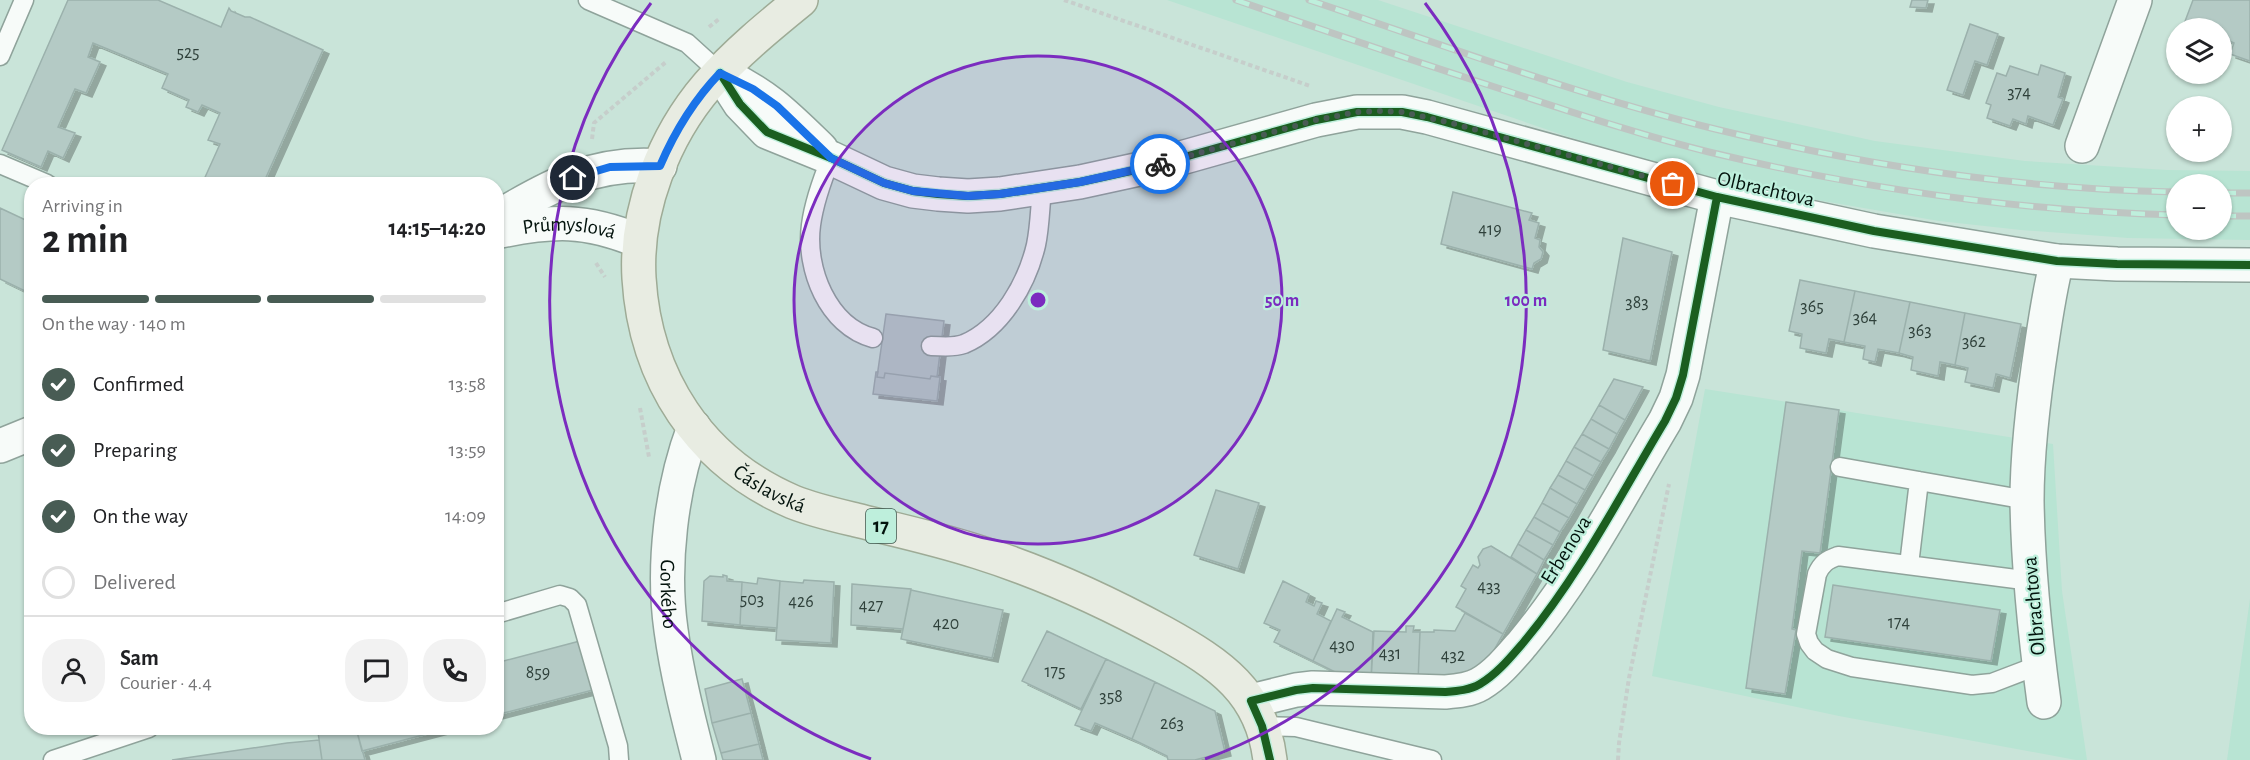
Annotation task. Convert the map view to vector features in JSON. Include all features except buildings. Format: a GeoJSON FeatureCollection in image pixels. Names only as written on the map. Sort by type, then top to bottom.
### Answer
{"type":"FeatureCollection","features":[{"type":"Feature","properties":{"kind":"main road","name":"Čáslavská"},"geometry":{"type":"LineString","coordinates":[[801,0],[707,86],[680,125],[660,166],[644,214],[639,242],[639,285],[647,337],[666,386],[694,427],[726,462],[770,491],[795,503],[978,552],[1093,597],[1193,649],[1227,674],[1257,713],[1270,760]]}},
{"type":"Feature","properties":{"kind":"street"},"geometry":{"type":"LineString","coordinates":[[2082,146],[2135,0]]}},
{"type":"Feature","properties":{"kind":"street","name":"Olbrachtova"},"geometry":{"type":"LineString","coordinates":[[720,73],[753,89],[777,106],[831,158],[877,180],[913,191],[968,196],[1042,189],[1149,167],[1316,120],[1357,112],[1402,112],[1717,197],[1874,231],[2057,261],[2250,265]]}},
{"type":"Feature","properties":{"kind":"street","name":"Průmyslová"},"geometry":{"type":"LineString","coordinates":[[504,214],[548,189],[590,171],[630,165],[660,166]]}},
{"type":"Feature","properties":{"kind":"street","name":"Erbenova"},"geometry":{"type":"LineString","coordinates":[[1257,713],[1296,690],[1313,688],[1456,691],[1480,685],[1496,673],[1542,619],[1566,586],[1665,421],[1676,398],[1683,375],[1717,197]]}},
{"type":"Feature","properties":{"kind":"street","name":"Průmyslová"},"geometry":{"type":"LineString","coordinates":[[504,230],[533,225],[584,224],[615,231],[639,242]]}},
{"type":"Feature","properties":{"kind":"street","name":"Olbrachtova"},"geometry":{"type":"LineString","coordinates":[[2044,702],[2031,581],[2027,500],[2030,431],[2039,362],[2057,261]]}},
{"type":"Feature","properties":{"kind":"street","name":"Gorkého"},"geometry":{"type":"LineString","coordinates":[[694,427],[686,448],[677,487],[668,573],[671,630],[682,694],[699,760]]}},
{"type":"Feature","properties":{"kind":"street"},"geometry":{"type":"LineString","coordinates":[[0,446],[24,436]]}},
{"type":"Feature","properties":{"kind":"lane"},"geometry":{"type":"LineString","coordinates":[[0,56],[24,0]]}},
{"type":"Feature","properties":{"kind":"lane"},"geometry":{"type":"LineString","coordinates":[[588,0],[687,44],[720,73]]}},
{"type":"Feature","properties":{"kind":"lane"},"geometry":{"type":"LineString","coordinates":[[831,158],[815,203],[811,227],[813,266],[826,299],[834,312],[855,332],[873,338]]}},
{"type":"Feature","properties":{"kind":"lane"},"geometry":{"type":"LineString","coordinates":[[0,164],[31,177]]}},
{"type":"Feature","properties":{"kind":"lane"},"geometry":{"type":"LineString","coordinates":[[931,346],[956,346],[974,338],[998,318],[1011,303],[1036,245],[1042,189]]}},
{"type":"Feature","properties":{"kind":"lane"},"geometry":{"type":"LineString","coordinates":[[1840,467],[2027,500]]}},
{"type":"Feature","properties":{"kind":"lane"},"geometry":{"type":"LineString","coordinates":[[1909,565],[1919,481]]}},
{"type":"Feature","properties":{"kind":"lane"},"geometry":{"type":"LineString","coordinates":[[2031,581],[1838,556],[1828,560],[1817,574],[1806,633],[1815,651],[1827,659],[1852,667],[1972,685],[1992,683],[2039,665]]}},
{"type":"Feature","properties":{"kind":"lane"},"geometry":{"type":"LineString","coordinates":[[504,612],[560,596],[570,598],[577,605],[618,746],[619,760]]}},
{"type":"Feature","properties":{"kind":"lane"},"geometry":{"type":"LineString","coordinates":[[1257,713],[1296,727],[1432,760]]}},
{"type":"Feature","properties":{"kind":"lane"},"geometry":{"type":"LineString","coordinates":[[52,760],[128,735]]}},
{"type":"Feature","properties":{"kind":"path"},"geometry":{"type":"LineString","coordinates":[[1064,0],[1321,90],[1357,112]]}},
{"type":"Feature","properties":{"kind":"path"},"geometry":{"type":"LineString","coordinates":[[594,123],[727,13]]}},
{"type":"Feature","properties":{"kind":"path"},"geometry":{"type":"LineString","coordinates":[[1618,760],[1629,678],[1671,473]]}},
{"type":"Feature","properties":{"kind":"shaded area"},"geometry":{"type":"Polygon","coordinates":[[[1167,0],[1378,0],[1627,82],[1719,107],[1875,141],[2025,161],[2167,170],[2250,171],[2250,240],[2232,240],[2232,174],[2166,174],[2166,239],[2021,230],[1939,221],[1788,195],[1700,175],[1569,137],[1167,0]]]}},
{"type":"Feature","properties":{"kind":"shaded area"},"geometry":{"type":"Polygon","coordinates":[[[1705,389],[2053,444],[2062,591],[2087,760],[2076,760],[1839,716],[1652,676],[1705,389]]]}},
{"type":"Feature","properties":{"kind":"shaded area"},"geometry":{"type":"Polygon","coordinates":[[[2250,599],[2250,760],[2227,760],[2250,599]]]}},
{"type":"Feature","properties":{"kind":"railway"},"geometry":{"type":"LineString","coordinates":[[1236,0],[1581,115],[1709,152],[1825,177],[1941,196],[2058,209],[2166,215]]}},
{"type":"Feature","properties":{"kind":"railway"},"geometry":{"type":"LineString","coordinates":[[1309,0],[1510,69],[1612,101],[1663,116],[1772,142],[1886,164],[2002,181],[2166,192]]}},
{"type":"Feature","properties":{"kind":"railway"},"geometry":{"type":"LineString","coordinates":[[2232,193],[2250,193]]}},
{"type":"Feature","properties":{"kind":"railway"},"geometry":{"type":"LineString","coordinates":[[2232,216],[2250,216]]}},
{"type":"Feature","properties":{"kind":"cycle path"},"geometry":{"type":"LineString","coordinates":[[720,73],[740,104],[767,132],[884,183],[913,191],[968,196],[1000,194],[1080,182],[1149,167],[1316,120],[1357,112],[1402,112],[1717,197],[1874,231],[2057,261],[2250,265]]}},
{"type":"Feature","properties":{"kind":"cycle path"},"geometry":{"type":"LineString","coordinates":[[1270,760],[1262,726],[1251,701],[1313,688],[1445,692],[1463,690],[1486,680],[1523,643],[1581,563],[1665,421],[1676,398],[1683,375],[1717,197]]}},
{"type":"Feature","properties":{"kind":"way so far"},"geometry":{"type":"LineString","coordinates":[[1160,164],[1316,120],[1357,112],[1379,111],[1402,112],[1451,123],[1673,184]]}},
{"type":"Feature","properties":{"kind":"route"},"geometry":{"type":"LineString","coordinates":[[573,178],[590,171],[610,167],[660,166],[680,125],[707,86],[720,73],[753,89],[777,106],[831,158],[861,174],[913,191],[968,196],[1000,194],[1080,182],[1160,164]]}}]}
